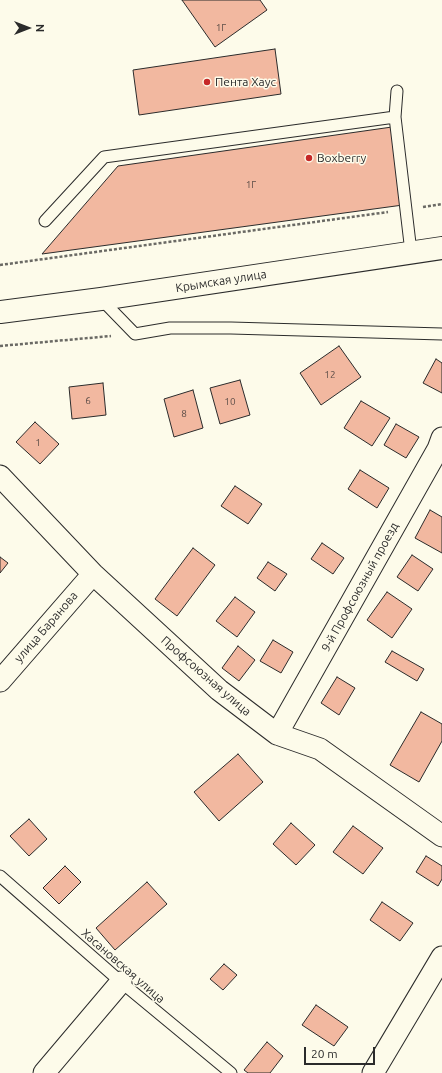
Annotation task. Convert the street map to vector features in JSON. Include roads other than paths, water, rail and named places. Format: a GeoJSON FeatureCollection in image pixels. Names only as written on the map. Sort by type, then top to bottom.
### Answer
{"type":"FeatureCollection","features":[{"type":"Feature","properties":{"kind":"main road","name":"Крымская улица"},"geometry":{"type":"LineString","coordinates":[[0,312],[101,299],[442,248]]}},
{"type":"Feature","properties":{"kind":"street","name":"9-й Профсоюзный проезд"},"geometry":{"type":"LineString","coordinates":[[277,734],[440,446]]}},
{"type":"Feature","properties":{"kind":"street","name":"Профсоюзная улица"},"geometry":{"type":"LineString","coordinates":[[0,476],[93,574],[219,690],[277,734],[320,749],[442,836]]}},
{"type":"Feature","properties":{"kind":"street","name":"улица Баранова"},"geometry":{"type":"LineString","coordinates":[[0,680],[93,574]]}},
{"type":"Feature","properties":{"kind":"street"},"geometry":{"type":"LineString","coordinates":[[373,1073],[442,957]]}},
{"type":"Feature","properties":{"kind":"street"},"geometry":{"type":"LineString","coordinates":[[44,1073],[121,982]]}},
{"type":"Feature","properties":{"kind":"lane"},"geometry":{"type":"LineString","coordinates":[[397,91],[395,117],[412,252]]}},
{"type":"Feature","properties":{"kind":"lane"},"geometry":{"type":"LineString","coordinates":[[45,221],[104,157],[395,117]]}},
{"type":"Feature","properties":{"kind":"lane"},"geometry":{"type":"LineString","coordinates":[[101,299],[135,334],[170,328],[231,328],[442,334]]}},
{"type":"Feature","properties":{"kind":"lane","name":"Хасановская улица"},"geometry":{"type":"LineString","coordinates":[[0,876],[121,982],[231,1073]]}},
{"type":"Feature","properties":{"kind":"place","name":"Пента Хаус"},"geometry":{"type":"Point","coordinates":[207,82]}},
{"type":"Feature","properties":{"kind":"place","name":"Boxberry"},"geometry":{"type":"Point","coordinates":[309,158]}}]}
